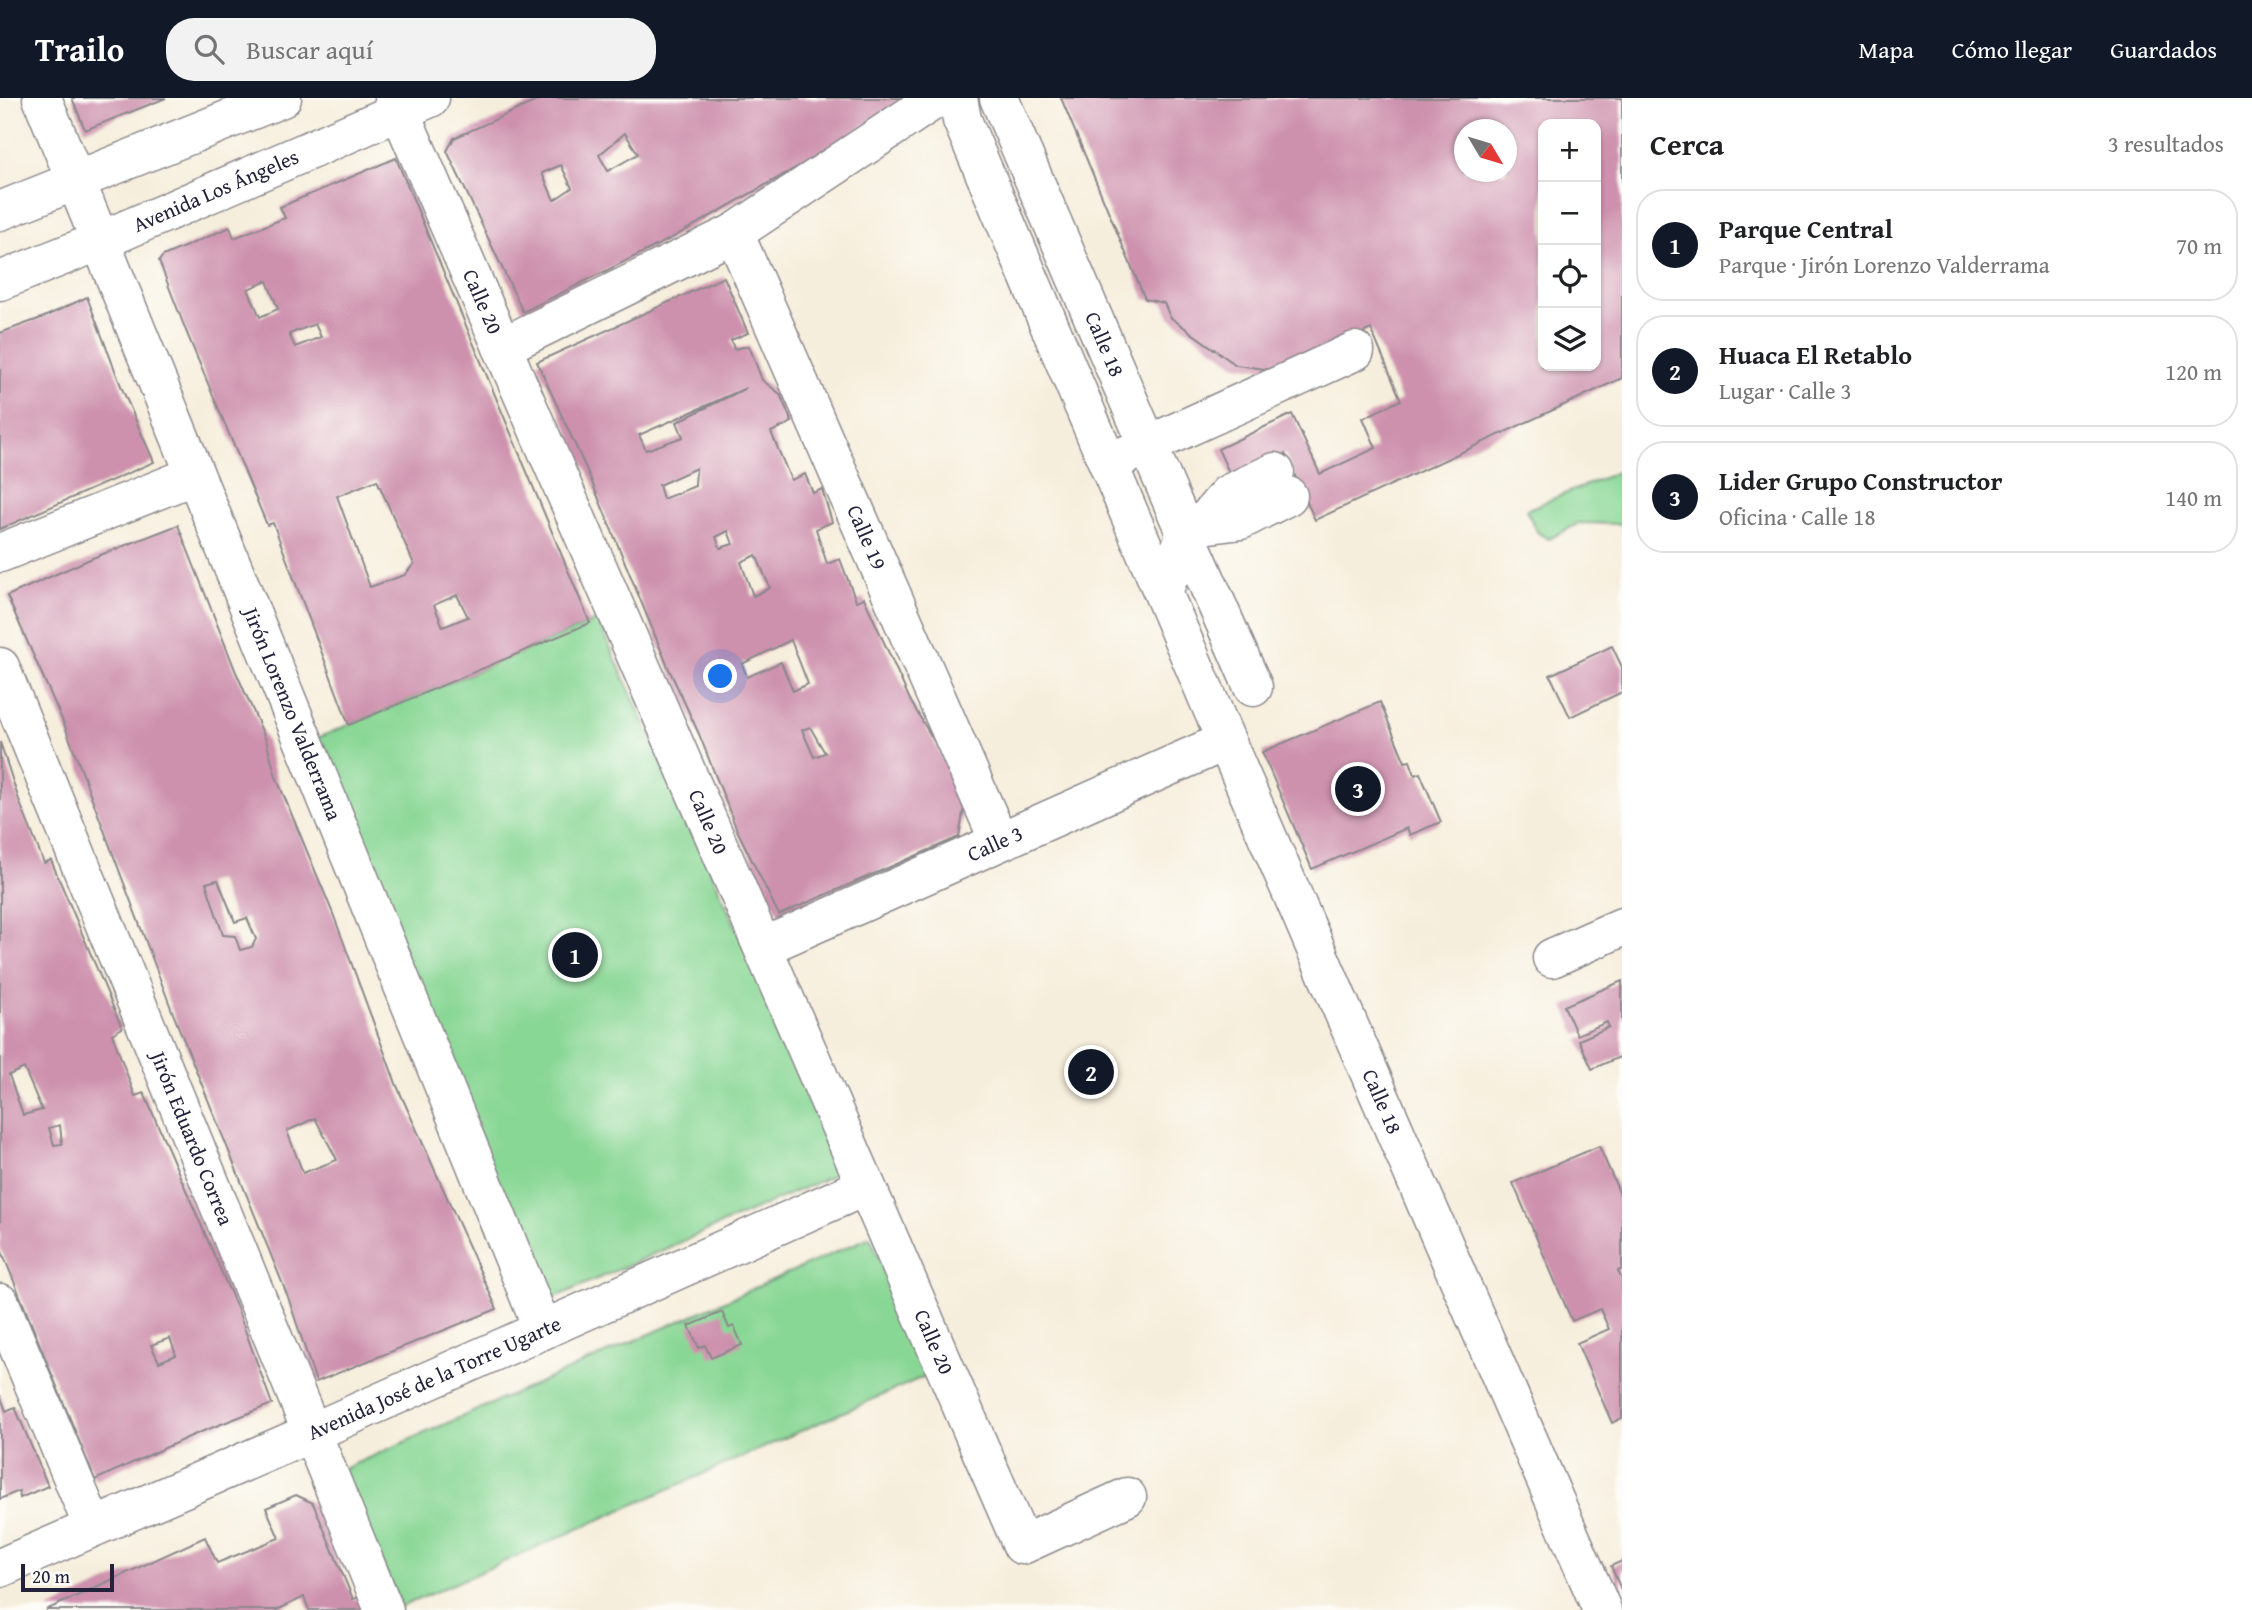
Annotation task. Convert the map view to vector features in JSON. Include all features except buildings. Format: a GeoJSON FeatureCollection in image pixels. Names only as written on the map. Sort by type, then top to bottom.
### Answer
{"type":"FeatureCollection","features":[{"type":"Feature","properties":{"kind":"street","name":"Jirón Lorenzo Valderrama"},"geometry":{"type":"LineString","coordinates":[[42,98],[543,1330]]}},
{"type":"Feature","properties":{"kind":"street"},"geometry":{"type":"LineString","coordinates":[[0,211],[282,98]]}},
{"type":"Feature","properties":{"kind":"street"},"geometry":{"type":"LineString","coordinates":[[502,347],[734,233],[937,98]]}},
{"type":"Feature","properties":{"kind":"street","name":"Calle 18"},"geometry":{"type":"LineString","coordinates":[[958,98],[962,120],[1226,741],[1602,1610]]}},
{"type":"Feature","properties":{"kind":"street","name":"Calle 18"},"geometry":{"type":"LineString","coordinates":[[999,98],[1147,445],[1194,529],[1253,687]]}},
{"type":"Feature","properties":{"kind":"street","name":"Avenida Los Ángeles"},"geometry":{"type":"LineString","coordinates":[[0,281],[100,241],[408,102]]}},
{"type":"Feature","properties":{"kind":"street","name":"Calle 20"},"geometry":{"type":"LineString","coordinates":[[408,102],[502,347],[1022,1545],[1127,1497]]}},
{"type":"Feature","properties":{"kind":"street","name":"Calle 19"},"geometry":{"type":"LineString","coordinates":[[734,233],[999,841]]}},
{"type":"Feature","properties":{"kind":"street"},"geometry":{"type":"LineString","coordinates":[[1108,463],[1355,351]]}},
{"type":"Feature","properties":{"kind":"street"},"geometry":{"type":"LineString","coordinates":[[0,553],[195,475]]}},
{"type":"Feature","properties":{"kind":"street"},"geometry":{"type":"LineString","coordinates":[[1163,592],[1194,529],[1228,494],[1281,484]]}},
{"type":"Feature","properties":{"kind":"street","name":"Jirón Eduardo Correa"},"geometry":{"type":"LineString","coordinates":[[0,667],[384,1610]]}},
{"type":"Feature","properties":{"kind":"street","name":"Calle 3"},"geometry":{"type":"LineString","coordinates":[[762,947],[1226,741]]}},
{"type":"Feature","properties":{"kind":"street"},"geometry":{"type":"LineString","coordinates":[[1552,958],[1622,927]]}},
{"type":"Feature","properties":{"kind":"street","name":"Avenida José de la Torre Ugarte"},"geometry":{"type":"LineString","coordinates":[[0,1568],[866,1186]]}},
{"type":"Feature","properties":{"kind":"street"},"geometry":{"type":"LineString","coordinates":[[0,1303],[93,1527]]}},
{"type":"Feature","properties":{"kind":"green space"},"geometry":{"type":"Polygon","coordinates":[[[1622,470],[1620,524],[1579,523],[1549,539],[1538,533],[1526,510],[1622,470]]]}},
{"type":"Feature","properties":{"kind":"green space"},"geometry":{"type":"Polygon","coordinates":[[[598,620],[845,1170],[542,1303],[315,739],[598,620]]]}},
{"type":"Feature","properties":{"kind":"green space"},"geometry":{"type":"Polygon","coordinates":[[[870,1237],[930,1374],[401,1607],[341,1470],[870,1237]]]}},
{"type":"Feature","properties":{"kind":"place","name":"Lider Grupo Constructor"},"geometry":{"type":"Point","coordinates":[1358,789]}},
{"type":"Feature","properties":{"kind":"place","name":"Parque Central"},"geometry":{"type":"Point","coordinates":[575,955]}},
{"type":"Feature","properties":{"kind":"place","name":"Huaca El Retablo"},"geometry":{"type":"Point","coordinates":[1091,1072]}}]}
